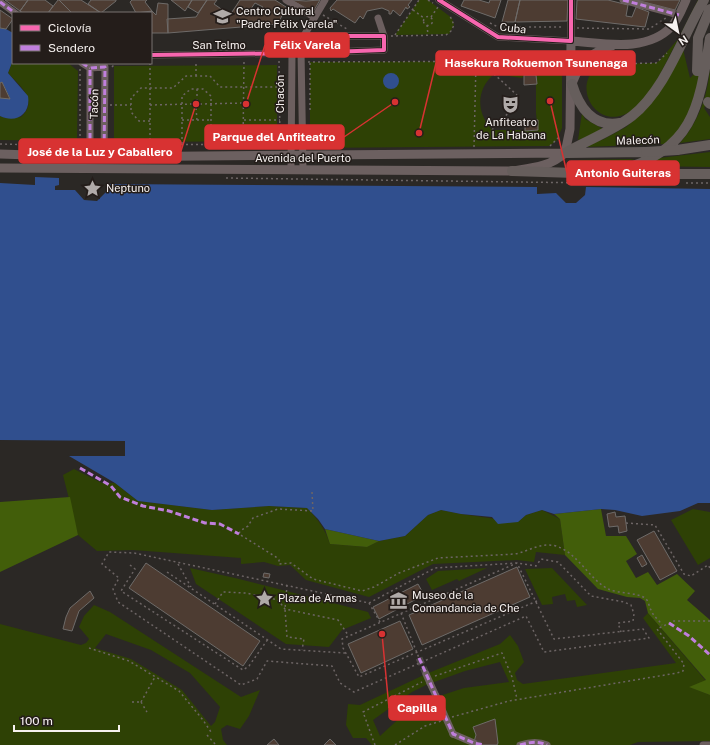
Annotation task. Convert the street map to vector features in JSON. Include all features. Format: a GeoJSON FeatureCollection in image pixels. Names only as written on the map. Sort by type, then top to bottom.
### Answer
{"type":"FeatureCollection","features":[{"type":"Feature","properties":{"kind":"highway"},"geometry":{"type":"LineString","coordinates":[[565,153],[624,121],[652,96],[704,0]]}},
{"type":"Feature","properties":{"kind":"highway"},"geometry":{"type":"LineString","coordinates":[[697,71],[698,38],[710,9]]}},
{"type":"Feature","properties":{"kind":"highway"},"geometry":{"type":"LineString","coordinates":[[607,174],[640,165],[672,144],[681,135],[692,118],[696,108],[710,40],[710,32]]}},
{"type":"Feature","properties":{"kind":"highway"},"geometry":{"type":"LineString","coordinates":[[572,84],[579,104],[591,117],[607,123],[624,121]]}},
{"type":"Feature","properties":{"kind":"highway","name":"Malecón"},"geometry":{"type":"LineString","coordinates":[[565,153],[646,152],[677,150],[710,145]]}},
{"type":"Feature","properties":{"kind":"highway","name":"Avenida del Puerto"},"geometry":{"type":"LineString","coordinates":[[512,170],[607,174]]}},
{"type":"Feature","properties":{"kind":"highway"},"geometry":{"type":"LineString","coordinates":[[607,174],[710,174]]}},
{"type":"Feature","properties":{"kind":"main road","name":"Cuba"},"geometry":{"type":"LineString","coordinates":[[571,41],[627,44],[644,43],[655,39],[672,26],[686,0]]}},
{"type":"Feature","properties":{"kind":"main road"},"geometry":{"type":"LineString","coordinates":[[512,170],[541,166],[553,161],[565,153],[570,129],[572,84],[571,41]]}},
{"type":"Feature","properties":{"kind":"main road"},"geometry":{"type":"LineString","coordinates":[[572,84],[581,65],[592,55],[604,48],[627,44]]}},
{"type":"Feature","properties":{"kind":"main road","name":"Avenida del Puerto"},"geometry":{"type":"LineString","coordinates":[[0,154],[104,157],[474,155],[565,153]]}},
{"type":"Feature","properties":{"kind":"main road"},"geometry":{"type":"LineString","coordinates":[[90,157],[90,169]]}},
{"type":"Feature","properties":{"kind":"main road"},"geometry":{"type":"LineString","coordinates":[[104,157],[105,169]]}},
{"type":"Feature","properties":{"kind":"main road","name":"Avenida del Puerto"},"geometry":{"type":"LineString","coordinates":[[0,168],[512,170]]}},
{"type":"Feature","properties":{"kind":"street"},"geometry":{"type":"LineString","coordinates":[[286,0],[316,14]]}},
{"type":"Feature","properties":{"kind":"street"},"geometry":{"type":"LineString","coordinates":[[292,54],[324,0]]}},
{"type":"Feature","properties":{"kind":"street"},"geometry":{"type":"LineString","coordinates":[[571,0],[571,41]]}},
{"type":"Feature","properties":{"kind":"street"},"geometry":{"type":"LineString","coordinates":[[623,0],[679,15]]}},
{"type":"Feature","properties":{"kind":"street"},"geometry":{"type":"LineString","coordinates":[[0,2],[14,12]]}},
{"type":"Feature","properties":{"kind":"street","name":"Cuba"},"geometry":{"type":"LineString","coordinates":[[439,5],[498,37],[571,41]]}},
{"type":"Feature","properties":{"kind":"street"},"geometry":{"type":"LineString","coordinates":[[304,36],[384,36],[378,18]]}},
{"type":"Feature","properties":{"kind":"street","name":"San Telmo"},"geometry":{"type":"LineString","coordinates":[[152,55],[292,54],[384,50],[384,36]]}},
{"type":"Feature","properties":{"kind":"street","name":"Chacón"},"geometry":{"type":"LineString","coordinates":[[299,44],[303,53],[303,170]]}},
{"type":"Feature","properties":{"kind":"street","name":"Chacón"},"geometry":{"type":"LineString","coordinates":[[291,170],[292,54]]}},
{"type":"Feature","properties":{"kind":"street"},"geometry":{"type":"LineString","coordinates":[[83,64],[90,68]]}},
{"type":"Feature","properties":{"kind":"street","name":"Tacón"},"geometry":{"type":"LineString","coordinates":[[90,157],[90,68],[105,65],[104,157]]}},
{"type":"Feature","properties":{"kind":"street"},"geometry":{"type":"LineString","coordinates":[[426,674],[453,734],[474,743]]}},
{"type":"Feature","properties":{"kind":"street"},"geometry":{"type":"LineString","coordinates":[[520,745],[529,742],[540,742],[547,745]]}},
{"type":"Feature","properties":{"kind":"street"},"geometry":{"type":"LineString","coordinates":[[703,745],[710,745]]}},
{"type":"Feature","properties":{"kind":"path"},"geometry":{"type":"LineString","coordinates":[[395,35],[419,0]]}},
{"type":"Feature","properties":{"kind":"path"},"geometry":{"type":"LineString","coordinates":[[427,25],[432,23],[431,17],[439,5],[428,0]]}},
{"type":"Feature","properties":{"kind":"path"},"geometry":{"type":"LineString","coordinates":[[412,10],[424,18],[427,25],[428,35]]}},
{"type":"Feature","properties":{"kind":"path"},"geometry":{"type":"LineString","coordinates":[[384,36],[446,35],[451,31],[454,25],[452,18],[446,13]]}},
{"type":"Feature","properties":{"kind":"path"},"geometry":{"type":"LineString","coordinates":[[316,14],[352,32]]}},
{"type":"Feature","properties":{"kind":"path"},"geometry":{"type":"LineString","coordinates":[[424,18],[427,16],[431,17]]}},
{"type":"Feature","properties":{"kind":"path"},"geometry":{"type":"LineString","coordinates":[[610,64],[656,63],[670,49]]}},
{"type":"Feature","properties":{"kind":"path"},"geometry":{"type":"LineString","coordinates":[[111,145],[280,144],[280,60],[273,60]]}},
{"type":"Feature","properties":{"kind":"path"},"geometry":{"type":"LineString","coordinates":[[196,61],[196,76]]}},
{"type":"Feature","properties":{"kind":"path"},"geometry":{"type":"LineString","coordinates":[[243,144],[244,61],[251,61]]}},
{"type":"Feature","properties":{"kind":"path"},"geometry":{"type":"LineString","coordinates":[[310,116],[310,62],[562,61],[562,69]]}},
{"type":"Feature","properties":{"kind":"path"},"geometry":{"type":"LineString","coordinates":[[474,155],[476,62]]}},
{"type":"Feature","properties":{"kind":"path"},"geometry":{"type":"LineString","coordinates":[[0,144],[80,146],[81,64]]}},
{"type":"Feature","properties":{"kind":"path"},"geometry":{"type":"LineString","coordinates":[[150,64],[150,145]]}},
{"type":"Feature","properties":{"kind":"path"},"geometry":{"type":"LineString","coordinates":[[494,74],[517,95]]}},
{"type":"Feature","properties":{"kind":"path"},"geometry":{"type":"LineString","coordinates":[[150,121],[140,121],[131,112],[131,98],[141,88],[173,88],[186,76],[210,76],[220,87],[280,87]]}},
{"type":"Feature","properties":{"kind":"path"},"geometry":{"type":"LineString","coordinates":[[182,145],[182,96],[191,89],[203,89],[210,96],[211,144]]}},
{"type":"Feature","properties":{"kind":"path"},"geometry":{"type":"LineString","coordinates":[[197,89],[197,101],[200,104],[243,103]]}},
{"type":"Feature","properties":{"kind":"path"},"geometry":{"type":"LineString","coordinates":[[150,105],[193,104],[197,101]]}},
{"type":"Feature","properties":{"kind":"path"},"geometry":{"type":"LineString","coordinates":[[193,104],[196,108],[197,120]]}},
{"type":"Feature","properties":{"kind":"path"},"geometry":{"type":"LineString","coordinates":[[196,108],[200,104]]}},
{"type":"Feature","properties":{"kind":"path"},"geometry":{"type":"LineString","coordinates":[[105,105],[131,105]]}},
{"type":"Feature","properties":{"kind":"path"},"geometry":{"type":"LineString","coordinates":[[492,130],[516,106]]}},
{"type":"Feature","properties":{"kind":"path"},"geometry":{"type":"LineString","coordinates":[[182,120],[211,120]]}},
{"type":"Feature","properties":{"kind":"path"},"geometry":{"type":"LineString","coordinates":[[243,120],[280,120]]}},
{"type":"Feature","properties":{"kind":"path"},"geometry":{"type":"LineString","coordinates":[[544,147],[556,141],[560,135]]}},
{"type":"Feature","properties":{"kind":"path"},"geometry":{"type":"LineString","coordinates":[[219,178],[594,183]]}},
{"type":"Feature","properties":{"kind":"path"},"geometry":{"type":"LineString","coordinates":[[679,183],[710,183]]}},
{"type":"Feature","properties":{"kind":"path"},"geometry":{"type":"LineString","coordinates":[[312,492],[313,510],[278,509],[253,518],[248,526],[240,531],[239,534],[279,560],[279,564],[291,563],[313,579],[362,591],[374,587],[412,567],[438,558],[515,554],[526,552],[541,544],[556,546],[568,551],[593,577],[609,589],[627,594],[640,595],[647,600],[651,612],[662,625]]}},
{"type":"Feature","properties":{"kind":"path"},"geometry":{"type":"LineString","coordinates":[[626,523],[646,523],[655,525],[684,574],[691,576],[708,565],[710,568]]}},
{"type":"Feature","properties":{"kind":"path"},"geometry":{"type":"LineString","coordinates":[[517,563],[537,601],[554,639],[621,632],[644,629],[649,638],[544,652],[526,616],[354,692],[340,683],[332,666],[267,662],[257,679],[242,684],[118,602],[113,589],[119,578],[102,564],[109,552],[134,553],[369,602],[435,568],[517,563],[536,566],[541,559],[558,562],[591,596],[624,602],[630,605],[634,614],[634,621],[618,623],[621,632]]}},
{"type":"Feature","properties":{"kind":"path"},"geometry":{"type":"LineString","coordinates":[[178,563],[192,588]]}},
{"type":"Feature","properties":{"kind":"path"},"geometry":{"type":"LineString","coordinates":[[517,563],[342,639],[345,653],[358,677],[537,601]]}},
{"type":"Feature","properties":{"kind":"path"},"geometry":{"type":"LineString","coordinates":[[130,565],[135,569],[121,591],[242,670],[249,666],[268,640]]}},
{"type":"Feature","properties":{"kind":"path"},"geometry":{"type":"LineString","coordinates":[[167,572],[281,648],[345,653]]}},
{"type":"Feature","properties":{"kind":"path"},"geometry":{"type":"LineString","coordinates":[[287,585],[285,609],[287,637],[304,639],[302,650]]}},
{"type":"Feature","properties":{"kind":"path"},"geometry":{"type":"LineString","coordinates":[[214,604],[223,592],[246,593],[278,600],[285,609],[338,620],[349,636]]}},
{"type":"Feature","properties":{"kind":"path"},"geometry":{"type":"LineString","coordinates":[[369,602],[380,622]]}},
{"type":"Feature","properties":{"kind":"path"},"geometry":{"type":"LineString","coordinates":[[401,614],[419,658]]}},
{"type":"Feature","properties":{"kind":"path"},"geometry":{"type":"LineString","coordinates":[[395,745],[426,726],[509,701],[677,674],[683,671],[684,664],[657,629],[662,625],[674,621],[710,621]]}},
{"type":"Feature","properties":{"kind":"path"},"geometry":{"type":"LineString","coordinates":[[89,648],[130,661],[179,691],[203,720],[210,732]]}},
{"type":"Feature","properties":{"kind":"path"},"geometry":{"type":"LineString","coordinates":[[141,702],[155,677]]}},
{"type":"Feature","properties":{"kind":"path"},"geometry":{"type":"LineString","coordinates":[[132,702],[141,702]]}},
{"type":"Feature","properties":{"kind":"path"},"geometry":{"type":"LineString","coordinates":[[141,702],[147,712]]}},
{"type":"Feature","properties":{"kind":"path"},"geometry":{"type":"LineString","coordinates":[[208,736],[216,745]]}},
{"type":"Feature","properties":{"kind":"green space"},"geometry":{"type":"Polygon","coordinates":[[[419,0],[428,0],[452,18],[454,25],[449,34],[395,35],[419,0]]]}},
{"type":"Feature","properties":{"kind":"green space"},"geometry":{"type":"Polygon","coordinates":[[[698,0],[700,0],[673,48],[660,75],[643,100],[636,107],[622,115],[609,116],[598,112],[590,103],[587,91],[588,79],[595,68],[610,60],[610,64],[656,63],[678,39],[698,0]]]}},
{"type":"Feature","properties":{"kind":"green space"},"geometry":{"type":"Polygon","coordinates":[[[683,49],[690,78],[701,67],[693,106],[676,135],[664,144],[584,147],[604,139],[626,127],[640,115],[683,49]]]}},
{"type":"Feature","properties":{"kind":"green space"},"geometry":{"type":"Polygon","coordinates":[[[562,61],[562,128],[556,141],[549,146],[310,148],[310,62],[562,61]],[[494,74],[488,80],[481,94],[480,101],[483,116],[492,130],[538,130],[536,113],[536,75],[524,75],[522,78],[494,74]]]}},
{"type":"Feature","properties":{"kind":"green space"},"geometry":{"type":"Polygon","coordinates":[[[12,63],[12,64],[69,64],[78,71],[77,141],[0,140],[0,116],[5,118],[21,117],[26,111],[28,105],[26,94],[8,73],[12,63]]]}},
{"type":"Feature","properties":{"kind":"green space"},"geometry":{"type":"Polygon","coordinates":[[[277,65],[277,141],[114,142],[114,66],[277,65]]]}},
{"type":"Feature","properties":{"kind":"green space"},"geometry":{"type":"Polygon","coordinates":[[[710,69],[710,101],[704,108],[710,117],[710,139],[680,143],[687,135],[701,108],[707,89],[710,69]]]}},
{"type":"Feature","properties":{"kind":"green space"},"geometry":{"type":"Polygon","coordinates":[[[582,113],[585,119],[605,130],[578,140],[582,113]]]}},
{"type":"Feature","properties":{"kind":"green space"},"geometry":{"type":"Polygon","coordinates":[[[710,152],[710,167],[649,166],[659,158],[710,152]]]}},
{"type":"Feature","properties":{"kind":"green space"},"geometry":{"type":"Polygon","coordinates":[[[635,159],[609,165],[580,166],[579,160],[635,159]]]}},
{"type":"Feature","properties":{"kind":"green space"},"geometry":{"type":"Polygon","coordinates":[[[74,469],[102,483],[115,483],[138,501],[212,510],[269,506],[307,508],[321,524],[330,544],[367,547],[379,541],[405,536],[428,515],[441,510],[518,522],[526,515],[542,510],[560,519],[565,555],[536,552],[534,562],[517,560],[433,564],[369,597],[306,580],[290,565],[278,566],[264,562],[241,564],[241,558],[133,550],[97,551],[78,535],[63,475],[74,469]]]}},
{"type":"Feature","properties":{"kind":"green space"},"geometry":{"type":"Polygon","coordinates":[[[70,497],[78,535],[0,572],[0,502],[70,497]]]}},
{"type":"Feature","properties":{"kind":"green space"},"geometry":{"type":"Polygon","coordinates":[[[601,509],[606,536],[626,536],[637,554],[626,561],[636,578],[648,572],[657,585],[677,574],[695,591],[687,600],[710,620],[710,695],[689,687],[706,680],[648,613],[645,601],[640,598],[627,597],[598,589],[565,555],[560,519],[554,514],[601,509]]]}},
{"type":"Feature","properties":{"kind":"green space"},"geometry":{"type":"Polygon","coordinates":[[[693,509],[710,512],[710,558],[698,565],[671,520],[693,509]]]}},
{"type":"Feature","properties":{"kind":"green space"},"geometry":{"type":"Polygon","coordinates":[[[325,529],[379,541],[367,547],[330,544],[325,529]]]}},
{"type":"Feature","properties":{"kind":"green space","name":"Plaza de Armas"},"geometry":{"type":"Polygon","coordinates":[[[190,568],[368,612],[371,618],[342,630],[329,647],[286,644],[196,584],[190,568]]]}},
{"type":"Feature","properties":{"kind":"green space"},"geometry":{"type":"Polygon","coordinates":[[[487,568],[459,581],[457,579],[432,590],[426,579],[438,571],[487,568]]]}},
{"type":"Feature","properties":{"kind":"green space"},"geometry":{"type":"Polygon","coordinates":[[[552,568],[587,605],[577,607],[575,600],[567,601],[565,594],[552,597],[553,604],[542,605],[525,569],[552,568]]]}},
{"type":"Feature","properties":{"kind":"green space"},"geometry":{"type":"Polygon","coordinates":[[[94,605],[110,612],[241,697],[260,690],[249,716],[240,729],[227,725],[221,729],[223,740],[227,745],[0,745],[0,624],[81,645],[86,643],[89,639],[79,627],[84,616],[94,605]],[[106,634],[95,648],[131,659],[182,690],[211,726],[215,722],[220,707],[190,673],[151,650],[106,634]]]}},
{"type":"Feature","properties":{"kind":"green space"},"geometry":{"type":"Polygon","coordinates":[[[648,613],[706,681],[690,687],[710,695],[710,741],[638,742],[630,745],[372,745],[366,738],[353,738],[346,725],[348,704],[360,705],[426,674],[500,644],[510,635],[518,646],[524,662],[515,673],[517,680],[523,684],[676,663],[643,618],[648,613]],[[500,662],[465,671],[426,685],[412,692],[373,720],[380,736],[415,704],[464,688],[509,682],[500,662]]]}},
{"type":"Feature","properties":{"kind":"water"},"geometry":{"type":"Polygon","coordinates":[[[0,28],[12,32],[12,63],[8,73],[28,96],[27,108],[21,116],[12,119],[0,116],[0,98],[10,98],[2,82],[0,83],[0,28]]]}},
{"type":"Feature","properties":{"kind":"water"},"geometry":{"type":"Polygon","coordinates":[[[391,73],[398,78],[399,81],[394,88],[391,89],[384,84],[383,81],[388,74],[391,73]]]}},
{"type":"Feature","properties":{"kind":"water"},"geometry":{"type":"Polygon","coordinates":[[[35,177],[59,178],[59,185],[55,186],[55,190],[75,190],[84,200],[97,201],[107,191],[107,184],[537,187],[537,194],[556,193],[566,203],[576,203],[585,195],[586,187],[710,189],[710,503],[698,503],[680,511],[642,516],[615,510],[601,509],[554,514],[542,510],[526,515],[518,522],[498,524],[492,517],[461,514],[441,510],[428,515],[405,536],[379,541],[325,529],[307,508],[269,506],[212,510],[138,501],[115,483],[69,456],[125,456],[125,441],[0,441],[0,183],[35,185],[35,177]]]}},
{"type":"Feature","properties":{"kind":"pier"},"geometry":{"type":"Polygon","coordinates":[[[0,440],[125,441],[125,456],[67,456],[69,454],[123,454],[123,443],[0,443],[0,440]]]}},
{"type":"Feature","properties":{"kind":"building"},"geometry":{"type":"Polygon","coordinates":[[[5,0],[28,0],[20,11],[5,0]]]}},
{"type":"Feature","properties":{"kind":"building"},"geometry":{"type":"Polygon","coordinates":[[[28,0],[45,0],[53,6],[49,12],[20,11],[28,0]]]}},
{"type":"Feature","properties":{"kind":"building"},"geometry":{"type":"Polygon","coordinates":[[[59,0],[71,12],[49,12],[59,0]]]}},
{"type":"Feature","properties":{"kind":"building"},"geometry":{"type":"Polygon","coordinates":[[[59,0],[81,0],[99,12],[71,12],[59,0]]]}},
{"type":"Feature","properties":{"kind":"building"},"geometry":{"type":"Polygon","coordinates":[[[91,0],[116,0],[102,12],[100,12],[88,4],[91,0]]]}},
{"type":"Feature","properties":{"kind":"building"},"geometry":{"type":"Polygon","coordinates":[[[132,0],[147,0],[145,2],[152,11],[135,12],[130,2],[132,0]]]}},
{"type":"Feature","properties":{"kind":"building"},"geometry":{"type":"Polygon","coordinates":[[[171,0],[192,0],[185,11],[171,0]]]}},
{"type":"Feature","properties":{"kind":"building"},"geometry":{"type":"Polygon","coordinates":[[[192,0],[207,0],[198,13],[188,7],[192,0]]]}},
{"type":"Feature","properties":{"kind":"building"},"geometry":{"type":"Polygon","coordinates":[[[207,0],[217,0],[214,4],[230,15],[240,0],[275,0],[286,7],[278,24],[168,33],[167,19],[196,17],[207,0]],[[255,3],[248,13],[250,15],[261,13],[263,7],[255,3]]]}},
{"type":"Feature","properties":{"kind":"building"},"geometry":{"type":"Polygon","coordinates":[[[291,0],[306,1],[320,0],[313,12],[291,0]]]}},
{"type":"Feature","properties":{"kind":"building"},"geometry":{"type":"Polygon","coordinates":[[[337,0],[412,0],[408,5],[410,7],[407,9],[406,7],[400,16],[393,10],[391,14],[389,14],[389,11],[382,8],[367,11],[363,19],[360,16],[355,23],[333,9],[331,11],[330,8],[337,0]]]}},
{"type":"Feature","properties":{"kind":"building"},"geometry":{"type":"Polygon","coordinates":[[[464,0],[479,0],[489,3],[490,0],[501,0],[495,18],[461,6],[464,0]]]}},
{"type":"Feature","properties":{"kind":"building"},"geometry":{"type":"Polygon","coordinates":[[[508,0],[520,0],[515,22],[502,22],[508,0]]]}},
{"type":"Feature","properties":{"kind":"building"},"geometry":{"type":"Polygon","coordinates":[[[520,0],[568,0],[567,21],[515,22],[520,0]]]}},
{"type":"Feature","properties":{"kind":"building"},"geometry":{"type":"Polygon","coordinates":[[[577,0],[608,0],[628,5],[626,16],[632,17],[636,7],[649,12],[645,27],[576,19],[577,0]]]}},
{"type":"Feature","properties":{"kind":"building"},"geometry":{"type":"Polygon","coordinates":[[[636,0],[680,0],[675,10],[636,0]]]}},
{"type":"Feature","properties":{"kind":"building"},"geometry":{"type":"Polygon","coordinates":[[[158,3],[168,4],[168,33],[152,33],[152,12],[150,12],[152,11],[156,15],[158,3]]]}},
{"type":"Feature","properties":{"kind":"building"},"geometry":{"type":"Polygon","coordinates":[[[0,10],[12,18],[12,20],[6,29],[0,28],[0,10]]]}},
{"type":"Feature","properties":{"kind":"building"},"geometry":{"type":"Polygon","coordinates":[[[524,75],[536,75],[537,84],[524,85],[524,75]]]}},
{"type":"Feature","properties":{"kind":"building"},"geometry":{"type":"Polygon","coordinates":[[[2,82],[10,99],[0,98],[0,83],[2,82]]]}},
{"type":"Feature","properties":{"kind":"building"},"geometry":{"type":"Polygon","coordinates":[[[525,120],[538,120],[538,130],[525,131],[525,120]]]}},
{"type":"Feature","properties":{"kind":"building"},"geometry":{"type":"Polygon","coordinates":[[[615,512],[616,517],[625,516],[627,531],[619,533],[618,526],[609,527],[607,514],[615,512]]]}},
{"type":"Feature","properties":{"kind":"building"},"geometry":{"type":"Polygon","coordinates":[[[654,531],[677,571],[660,580],[637,540],[654,531]]]}},
{"type":"Feature","properties":{"kind":"building"},"geometry":{"type":"Polygon","coordinates":[[[642,555],[647,564],[642,567],[637,558],[642,555]]]}},
{"type":"Feature","properties":{"kind":"building"},"geometry":{"type":"Polygon","coordinates":[[[146,563],[260,641],[243,666],[129,588],[146,563]]]}},
{"type":"Feature","properties":{"kind":"building"},"geometry":{"type":"Polygon","coordinates":[[[517,567],[530,597],[422,645],[409,615],[517,567]]]}},
{"type":"Feature","properties":{"kind":"building"},"geometry":{"type":"Polygon","coordinates":[[[264,573],[270,574],[269,578],[263,577],[264,573]]]}},
{"type":"Feature","properties":{"kind":"building","name":"Museo de la Comandancia de Che"},"geometry":{"type":"Polygon","coordinates":[[[418,584],[424,595],[379,619],[373,607],[418,584]]]}},
{"type":"Feature","properties":{"kind":"building"},"geometry":{"type":"Polygon","coordinates":[[[90,591],[94,598],[79,611],[72,631],[63,629],[70,608],[90,591]]]}},
{"type":"Feature","properties":{"kind":"building"},"geometry":{"type":"Polygon","coordinates":[[[400,621],[413,649],[361,673],[348,644],[400,621]]]}},
{"type":"Feature","properties":{"kind":"building"},"geometry":{"type":"Polygon","coordinates":[[[495,719],[497,745],[473,745],[476,735],[473,727],[495,719]]]}},
{"type":"Feature","properties":{"kind":"building"},"geometry":{"type":"Polygon","coordinates":[[[274,739],[279,745],[267,745],[274,739]]]}},
{"type":"Feature","properties":{"kind":"building"},"geometry":{"type":"Polygon","coordinates":[[[330,739],[336,745],[324,745],[330,739]]]}},
{"type":"Feature","properties":{"kind":"tunnel"},"geometry":{"type":"LineString","coordinates":[[419,658],[426,674]]}},
{"type":"Feature","properties":{"kind":"tunnel"},"geometry":{"type":"LineString","coordinates":[[474,743],[484,745]]}},
{"type":"Feature","properties":{"kind":"marked path"},"geometry":{"type":"LineString","coordinates":[[623,0],[679,15]]}},
{"type":"Feature","properties":{"kind":"marked path"},"geometry":{"type":"LineString","coordinates":[[0,2],[14,12]]}},
{"type":"Feature","properties":{"kind":"marked path"},"geometry":{"type":"LineString","coordinates":[[84,64],[90,68]]}},
{"type":"Feature","properties":{"kind":"marked path"},"geometry":{"type":"LineString","coordinates":[[90,157],[90,68],[105,67],[104,157]]}},
{"type":"Feature","properties":{"kind":"marked path"},"geometry":{"type":"LineString","coordinates":[[80,468],[111,486],[120,497],[143,506],[169,511],[205,523],[220,524],[239,534]]}},
{"type":"Feature","properties":{"kind":"marked path"},"geometry":{"type":"LineString","coordinates":[[669,623],[689,636],[710,655]]}},
{"type":"Feature","properties":{"kind":"marked path"},"geometry":{"type":"LineString","coordinates":[[419,658],[453,734],[474,743],[484,745]]}},
{"type":"Feature","properties":{"kind":"marked path"},"geometry":{"type":"LineString","coordinates":[[520,745],[534,742],[547,745]]}},
{"type":"Feature","properties":{"kind":"cycle path"},"geometry":{"type":"LineString","coordinates":[[439,0],[498,37],[571,41],[571,0]]}},
{"type":"Feature","properties":{"kind":"cycle path"},"geometry":{"type":"LineString","coordinates":[[152,55],[303,53],[384,50],[384,36],[304,36]]}},
{"type":"Feature","properties":{"kind":"place","name":"Centro Cultural \"Padre Félix Varela\""},"geometry":{"type":"Point","coordinates":[223,17]}},
{"type":"Feature","properties":{"kind":"place","name":"Antonio Guiteras"},"geometry":{"type":"Point","coordinates":[550,101]}},
{"type":"Feature","properties":{"kind":"place","name":"Parque del Anfiteatro"},"geometry":{"type":"Point","coordinates":[395,102]}},
{"type":"Feature","properties":{"kind":"place","name":"José de la Luz y Caballero"},"geometry":{"type":"Point","coordinates":[196,104]}},
{"type":"Feature","properties":{"kind":"place","name":"Félix Varela"},"geometry":{"type":"Point","coordinates":[246,104]}},
{"type":"Feature","properties":{"kind":"place","name":"Anfiteatro de La Habana"},"geometry":{"type":"Point","coordinates":[511,104]}},
{"type":"Feature","properties":{"kind":"place","name":"Hasekura Rokuemon Tsunenaga"},"geometry":{"type":"Point","coordinates":[419,133]}},
{"type":"Feature","properties":{"kind":"place","name":"Neptuno"},"geometry":{"type":"Point","coordinates":[93,188]}},
{"type":"Feature","properties":{"kind":"place","name":"Plaza de Armas"},"geometry":{"type":"Point","coordinates":[265,598]}},
{"type":"Feature","properties":{"kind":"place","name":"Museo de la Comandancia de Che"},"geometry":{"type":"Point","coordinates":[399,601]}},
{"type":"Feature","properties":{"kind":"place","name":"Capilla"},"geometry":{"type":"Point","coordinates":[382,634]}}]}
